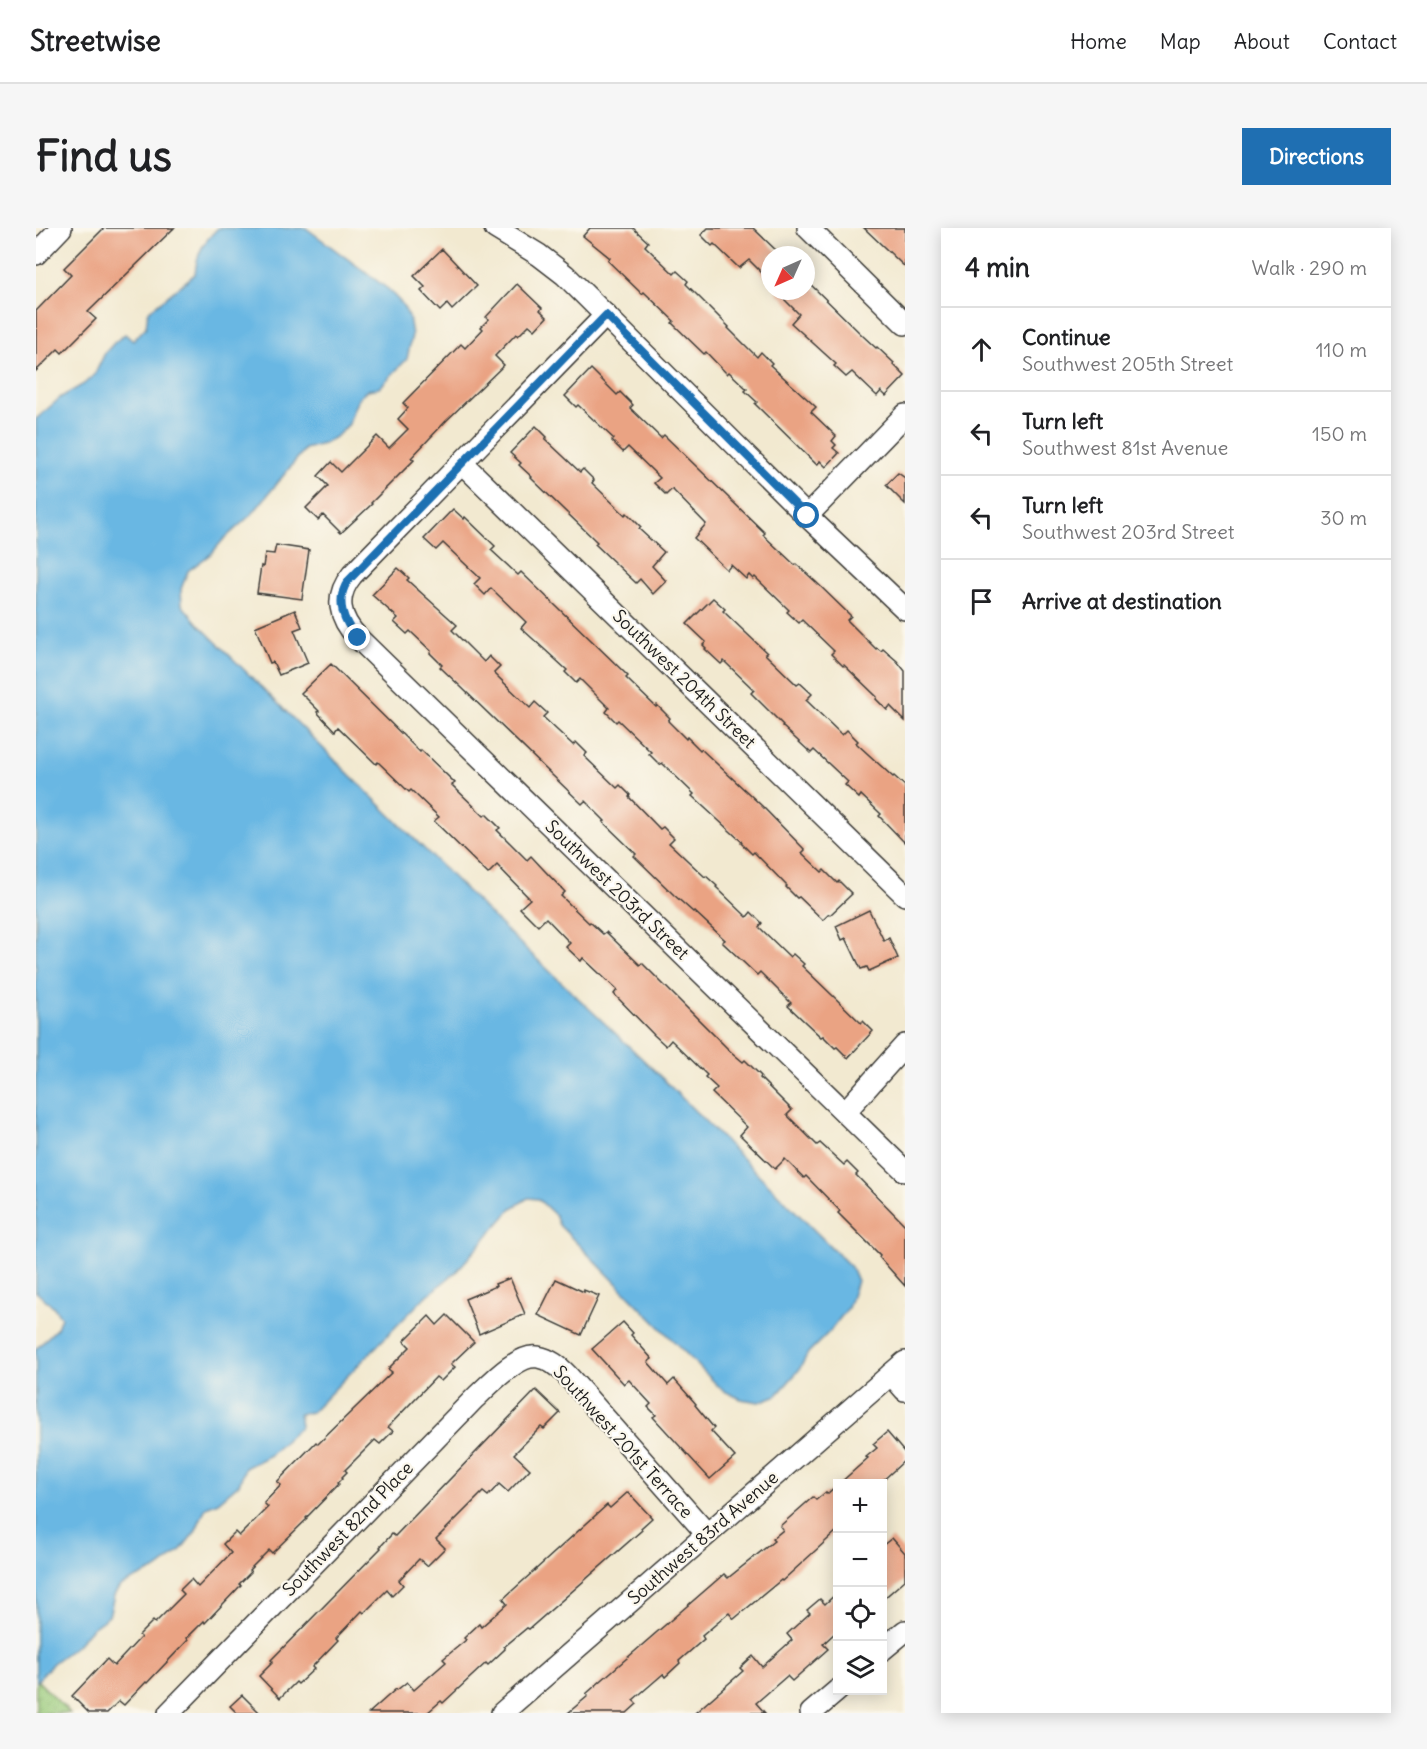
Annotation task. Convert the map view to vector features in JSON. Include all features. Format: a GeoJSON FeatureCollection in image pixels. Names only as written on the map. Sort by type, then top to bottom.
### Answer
{"type":"FeatureCollection","features":[{"type":"Feature","properties":{"kind":"street"},"geometry":{"type":"LineString","coordinates":[[36,254],[61,228]]}},
{"type":"Feature","properties":{"kind":"street"},"geometry":{"type":"LineString","coordinates":[[495,228],[550,263],[606,315],[807,516],[905,609]]}},
{"type":"Feature","properties":{"kind":"street"},"geometry":{"type":"LineString","coordinates":[[808,228],[905,324]]}},
{"type":"Feature","properties":{"kind":"street"},"geometry":{"type":"LineString","coordinates":[[462,463],[606,315]]}},
{"type":"Feature","properties":{"kind":"street"},"geometry":{"type":"LineString","coordinates":[[807,516],[905,415]]}},
{"type":"Feature","properties":{"kind":"street","name":"Southwest 203rd Street"},"geometry":{"type":"LineString","coordinates":[[462,463],[352,575],[345,585],[340,601],[345,620],[358,638],[905,1171]]}},
{"type":"Feature","properties":{"kind":"street","name":"Southwest 204th Street"},"geometry":{"type":"LineString","coordinates":[[462,463],[905,896]]}},
{"type":"Feature","properties":{"kind":"street"},"geometry":{"type":"LineString","coordinates":[[845,1112],[905,1045]]}},
{"type":"Feature","properties":{"kind":"street","name":"Southwest 201st Terrace"},"geometry":{"type":"LineString","coordinates":[[536,1356],[548,1360],[567,1375],[707,1534]]}},
{"type":"Feature","properties":{"kind":"street","name":"Southwest 82nd Place"},"geometry":{"type":"LineString","coordinates":[[169,1713],[475,1398],[510,1367],[536,1356]]}},
{"type":"Feature","properties":{"kind":"street","name":"Southwest 83rd Avenue"},"geometry":{"type":"LineString","coordinates":[[502,1713],[707,1534],[900,1375]]}},
{"type":"Feature","properties":{"kind":"street"},"geometry":{"type":"LineString","coordinates":[[887,1646],[905,1630]]}},
{"type":"Feature","properties":{"kind":"street"},"geometry":{"type":"LineString","coordinates":[[811,1713],[833,1694]]}},
{"type":"Feature","properties":{"kind":"green space"},"geometry":{"type":"Polygon","coordinates":[[[38,1681],[70,1713],[36,1713],[36,1682],[38,1681]]]}},
{"type":"Feature","properties":{"kind":"water"},"geometry":{"type":"Polygon","coordinates":[[[218,228],[306,228],[388,289],[402,304],[409,317],[412,335],[407,359],[379,388],[367,390],[359,398],[349,424],[337,436],[323,444],[305,449],[253,513],[212,553],[188,571],[181,589],[182,605],[200,626],[506,930],[652,1068],[851,1267],[857,1281],[848,1308],[830,1331],[808,1353],[799,1370],[777,1395],[759,1402],[741,1399],[722,1390],[559,1225],[555,1215],[538,1199],[528,1198],[512,1208],[456,1272],[423,1299],[312,1412],[299,1414],[301,1426],[270,1455],[245,1468],[239,1484],[218,1502],[206,1507],[195,1532],[179,1552],[158,1568],[120,1586],[114,1595],[109,1616],[53,1663],[36,1682],[36,1349],[57,1328],[61,1317],[53,1306],[36,1292],[36,419],[61,397],[84,384],[95,374],[105,353],[125,334],[133,341],[146,327],[148,312],[195,274],[202,248],[218,228]]]}},
{"type":"Feature","properties":{"kind":"building"},"geometry":{"type":"Polygon","coordinates":[[[104,228],[174,228],[88,312],[96,319],[62,353],[58,349],[36,371],[36,311],[71,275],[64,268],[104,228]]]}},
{"type":"Feature","properties":{"kind":"building"},"geometry":{"type":"Polygon","coordinates":[[[590,228],[633,228],[648,242],[645,246],[674,274],[677,271],[688,281],[686,284],[757,357],[761,352],[772,363],[770,365],[816,407],[811,412],[836,436],[832,441],[836,445],[833,448],[839,453],[826,467],[820,461],[817,465],[755,404],[757,402],[745,391],[747,389],[729,372],[727,374],[706,352],[704,354],[672,323],[674,321],[608,261],[610,258],[583,236],[590,228]]]}},
{"type":"Feature","properties":{"kind":"building"},"geometry":{"type":"Polygon","coordinates":[[[708,228],[753,228],[772,246],[761,246],[761,272],[749,260],[739,268],[701,235],[708,228]]]}},
{"type":"Feature","properties":{"kind":"building"},"geometry":{"type":"Polygon","coordinates":[[[864,228],[905,228],[905,267],[864,228]]]}},
{"type":"Feature","properties":{"kind":"building"},"geometry":{"type":"Polygon","coordinates":[[[442,249],[477,286],[452,310],[447,304],[440,311],[421,291],[425,287],[414,276],[442,249]]]}},
{"type":"Feature","properties":{"kind":"building"},"geometry":{"type":"Polygon","coordinates":[[[517,284],[542,308],[540,310],[547,317],[535,330],[529,325],[518,336],[516,334],[495,356],[504,365],[446,421],[411,458],[414,460],[341,533],[323,515],[318,520],[306,508],[328,486],[318,476],[331,462],[341,472],[377,436],[389,448],[408,429],[398,419],[408,408],[403,403],[461,344],[465,348],[483,329],[481,327],[489,319],[486,317],[517,284]]]}},
{"type":"Feature","properties":{"kind":"building"},"geometry":{"type":"Polygon","coordinates":[[[815,289],[905,376],[886,396],[881,391],[877,396],[852,372],[846,377],[834,366],[836,364],[791,323],[799,314],[785,300],[815,300],[815,289]]]}},
{"type":"Feature","properties":{"kind":"building"},"geometry":{"type":"Polygon","coordinates":[[[591,369],[617,395],[620,392],[633,405],[630,408],[661,438],[664,435],[765,533],[763,535],[851,616],[847,620],[876,649],[881,651],[883,649],[897,661],[905,671],[905,721],[890,706],[887,710],[876,699],[877,697],[831,654],[834,651],[802,620],[799,623],[787,612],[789,610],[755,577],[753,579],[749,575],[746,579],[731,565],[727,570],[694,538],[706,524],[672,489],[666,495],[654,483],[660,478],[628,447],[623,452],[612,441],[614,439],[578,405],[576,407],[565,396],[591,369]]]}},
{"type":"Feature","properties":{"kind":"building"},"geometry":{"type":"Polygon","coordinates":[[[536,426],[547,437],[545,439],[580,472],[583,469],[594,480],[592,483],[625,515],[627,513],[641,527],[639,529],[664,552],[652,566],[666,581],[653,594],[640,579],[636,583],[595,544],[597,542],[531,478],[519,465],[521,463],[510,453],[536,426]]]}},
{"type":"Feature","properties":{"kind":"building"},"geometry":{"type":"Polygon","coordinates":[[[898,473],[905,478],[905,504],[886,485],[898,473]]]}},
{"type":"Feature","properties":{"kind":"building"},"geometry":{"type":"Polygon","coordinates":[[[453,509],[464,519],[465,517],[495,546],[491,550],[518,575],[521,572],[628,676],[626,678],[670,718],[668,721],[686,739],[687,737],[701,749],[762,806],[805,850],[802,853],[822,872],[824,870],[837,883],[839,881],[852,894],[823,920],[799,897],[797,898],[754,852],[752,854],[692,796],[694,794],[662,763],[660,765],[649,754],[651,752],[618,720],[616,722],[606,712],[609,708],[580,679],[576,683],[565,672],[567,670],[521,628],[526,622],[491,588],[485,595],[474,584],[480,578],[443,543],[436,550],[424,539],[453,509]]]}},
{"type":"Feature","properties":{"kind":"building"},"geometry":{"type":"Polygon","coordinates":[[[276,545],[309,550],[302,599],[257,593],[265,553],[274,554],[276,545]]]}},
{"type":"Feature","properties":{"kind":"building"},"geometry":{"type":"Polygon","coordinates":[[[398,568],[409,578],[407,580],[457,625],[452,630],[484,662],[489,656],[500,667],[494,673],[530,708],[535,702],[547,713],[543,717],[573,745],[576,742],[587,753],[584,756],[617,788],[620,785],[660,829],[663,827],[674,838],[669,843],[717,886],[747,917],[751,912],[762,923],[759,927],[790,957],[793,954],[804,964],[802,966],[861,1023],[863,1021],[873,1031],[848,1058],[823,1036],[821,1037],[788,1006],[791,1003],[760,972],[757,975],[722,942],[725,940],[634,856],[636,854],[585,801],[582,804],[440,667],[442,665],[430,653],[431,651],[410,631],[407,634],[394,622],[398,618],[372,595],[398,568]]]}},
{"type":"Feature","properties":{"kind":"building"},"geometry":{"type":"Polygon","coordinates":[[[713,598],[725,609],[723,611],[767,653],[765,654],[797,685],[800,683],[812,694],[806,700],[842,735],[847,730],[858,741],[856,743],[905,786],[905,843],[879,816],[881,814],[861,795],[859,798],[845,785],[848,782],[814,750],[811,753],[782,726],[751,693],[754,690],[724,661],[721,664],[705,649],[703,645],[706,642],[687,624],[713,598]]]}},
{"type":"Feature","properties":{"kind":"building"},"geometry":{"type":"Polygon","coordinates":[[[295,610],[302,627],[294,630],[308,663],[279,675],[273,662],[270,663],[255,627],[295,610]]]}},
{"type":"Feature","properties":{"kind":"building"},"geometry":{"type":"Polygon","coordinates":[[[331,664],[420,752],[421,750],[455,783],[452,785],[500,828],[497,830],[527,860],[531,856],[565,892],[561,896],[589,923],[603,934],[606,932],[640,965],[642,963],[730,1051],[743,1062],[745,1060],[792,1110],[787,1115],[817,1145],[820,1143],[844,1165],[847,1162],[858,1173],[856,1175],[905,1225],[905,1286],[879,1257],[880,1255],[838,1213],[840,1211],[806,1176],[804,1178],[785,1159],[775,1169],[740,1135],[747,1127],[712,1093],[717,1088],[705,1077],[707,1075],[671,1040],[666,1046],[654,1035],[614,994],[617,990],[583,958],[581,961],[566,947],[570,943],[546,918],[538,926],[520,908],[530,899],[497,865],[488,874],[434,821],[439,817],[411,790],[409,792],[378,762],[376,764],[338,727],[335,731],[317,712],[319,711],[301,693],[331,664]]]}},
{"type":"Feature","properties":{"kind":"building"},"geometry":{"type":"Polygon","coordinates":[[[869,910],[884,941],[889,938],[898,958],[869,971],[867,967],[861,969],[846,938],[842,940],[836,926],[869,910]]]}},
{"type":"Feature","properties":{"kind":"building"},"geometry":{"type":"Polygon","coordinates":[[[510,1278],[525,1314],[479,1334],[465,1299],[510,1278]]]}},
{"type":"Feature","properties":{"kind":"building"},"geometry":{"type":"Polygon","coordinates":[[[556,1279],[599,1296],[581,1335],[538,1315],[556,1279]]]}},
{"type":"Feature","properties":{"kind":"building"},"geometry":{"type":"Polygon","coordinates":[[[447,1315],[474,1342],[451,1364],[455,1367],[441,1381],[436,1377],[388,1427],[393,1431],[380,1444],[375,1440],[345,1470],[347,1472],[339,1484],[307,1519],[272,1553],[269,1550],[249,1570],[251,1572],[239,1584],[241,1585],[124,1705],[119,1701],[107,1713],[89,1713],[72,1696],[107,1659],[114,1666],[141,1637],[139,1635],[153,1621],[155,1623],[184,1594],[180,1590],[191,1579],[198,1587],[231,1553],[223,1544],[235,1532],[239,1536],[268,1507],[264,1503],[281,1485],[277,1482],[316,1442],[318,1444],[392,1372],[388,1369],[410,1347],[404,1341],[429,1316],[437,1325],[447,1315]]]}},
{"type":"Feature","properties":{"kind":"building"},"geometry":{"type":"Polygon","coordinates":[[[623,1322],[652,1359],[648,1362],[668,1385],[674,1379],[714,1428],[711,1431],[735,1457],[710,1479],[653,1417],[656,1415],[648,1407],[651,1404],[629,1380],[624,1384],[592,1349],[623,1322]]]}},
{"type":"Feature","properties":{"kind":"building"},"geometry":{"type":"Polygon","coordinates":[[[536,1390],[560,1413],[544,1429],[541,1427],[514,1454],[530,1469],[508,1492],[499,1484],[488,1496],[483,1492],[436,1539],[445,1548],[427,1566],[419,1559],[399,1580],[403,1585],[392,1596],[387,1590],[364,1613],[362,1611],[312,1667],[314,1669],[280,1698],[259,1676],[273,1662],[271,1660],[392,1534],[395,1536],[536,1390]]]}},
{"type":"Feature","properties":{"kind":"building"},"geometry":{"type":"Polygon","coordinates":[[[887,1432],[905,1453],[905,1460],[884,1479],[845,1479],[877,1448],[873,1444],[887,1432]]]}},
{"type":"Feature","properties":{"kind":"building"},"geometry":{"type":"Polygon","coordinates":[[[833,1489],[833,1535],[782,1581],[734,1619],[729,1613],[702,1636],[704,1639],[665,1677],[663,1674],[633,1700],[637,1704],[627,1713],[568,1713],[588,1696],[586,1694],[724,1574],[728,1578],[774,1541],[772,1539],[783,1530],[780,1526],[813,1497],[816,1500],[826,1492],[827,1494],[833,1489]]]}},
{"type":"Feature","properties":{"kind":"building"},"geometry":{"type":"Polygon","coordinates":[[[628,1492],[652,1518],[641,1528],[642,1530],[529,1629],[527,1628],[504,1647],[505,1649],[488,1665],[486,1663],[443,1703],[441,1701],[427,1713],[369,1713],[407,1682],[414,1690],[446,1662],[443,1659],[466,1640],[464,1638],[479,1624],[481,1627],[507,1604],[503,1599],[607,1505],[610,1508],[628,1492]]]}},
{"type":"Feature","properties":{"kind":"building"},"geometry":{"type":"Polygon","coordinates":[[[892,1538],[905,1553],[905,1580],[887,1596],[887,1587],[887,1542],[892,1538]]]}},
{"type":"Feature","properties":{"kind":"building"},"geometry":{"type":"Polygon","coordinates":[[[833,1597],[833,1635],[823,1644],[828,1649],[792,1681],[787,1676],[756,1703],[765,1713],[695,1713],[743,1671],[740,1668],[753,1656],[762,1667],[792,1640],[787,1634],[810,1613],[807,1610],[820,1599],[825,1604],[833,1597]]]}},
{"type":"Feature","properties":{"kind":"building"},"geometry":{"type":"Polygon","coordinates":[[[242,1695],[260,1713],[237,1713],[230,1706],[242,1695]]]}},
{"type":"Feature","properties":{"kind":"route"},"geometry":{"type":"LineString","coordinates":[[358,638],[345,620],[341,607],[342,591],[348,581],[606,315],[807,516]]}}]}
